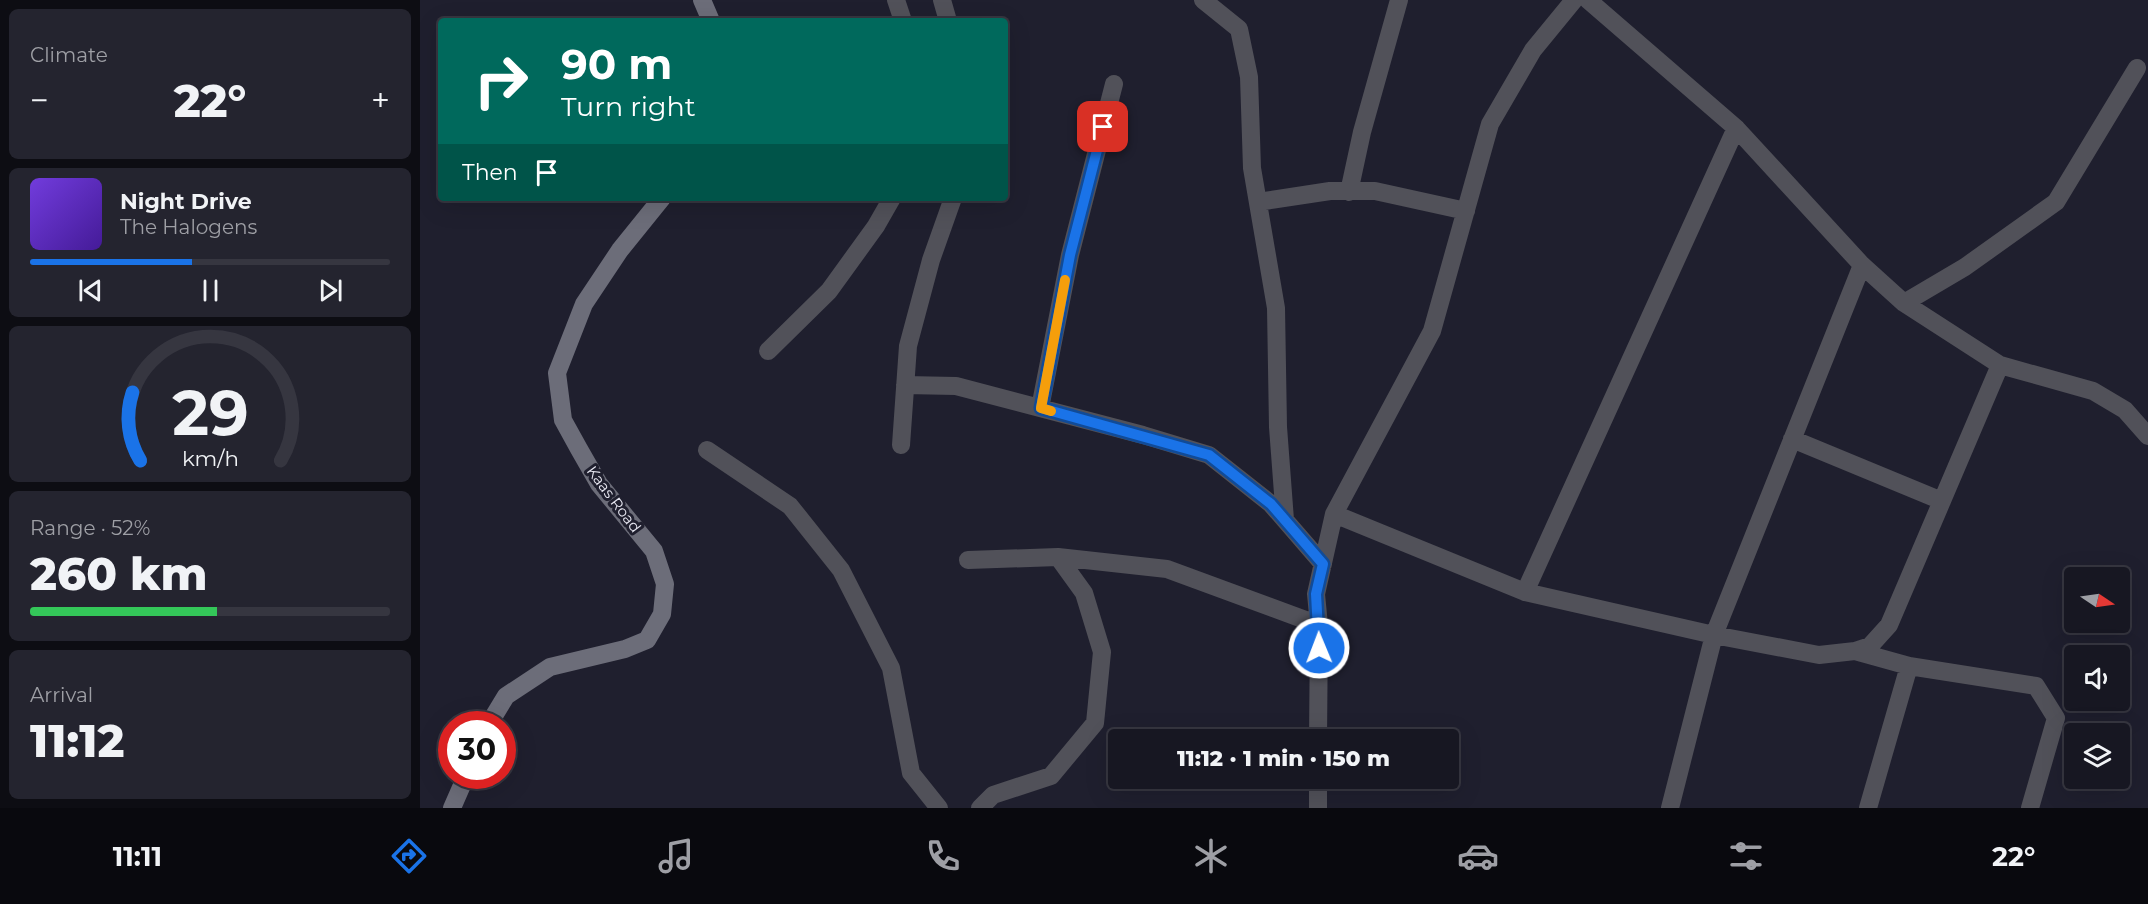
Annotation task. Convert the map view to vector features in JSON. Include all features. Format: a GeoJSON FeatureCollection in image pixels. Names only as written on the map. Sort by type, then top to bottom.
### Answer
{"type":"FeatureCollection","features":[{"type":"Feature","properties":{"kind":"main road"},"geometry":{"type":"LineString","coordinates":[[702,0],[710,18]]}},
{"type":"Feature","properties":{"kind":"main road","name":"Kaas Road"},"geometry":{"type":"LineString","coordinates":[[497,711],[506,696],[550,667],[625,649],[647,640],[662,614],[665,584],[654,551],[599,484],[563,420],[557,373],[584,304],[620,250],[660,201]]}},
{"type":"Feature","properties":{"kind":"main road"},"geometry":{"type":"LineString","coordinates":[[452,808],[460,789]]}},
{"type":"Feature","properties":{"kind":"street"},"geometry":{"type":"LineString","coordinates":[[896,0],[902,18]]}},
{"type":"Feature","properties":{"kind":"street"},"geometry":{"type":"LineString","coordinates":[[942,0],[947,18]]}},
{"type":"Feature","properties":{"kind":"street"},"geometry":{"type":"LineString","coordinates":[[1203,0],[1239,29],[1249,76],[1252,168],[1276,308],[1278,428],[1285,520]]}},
{"type":"Feature","properties":{"kind":"street"},"geometry":{"type":"LineString","coordinates":[[1349,192],[1362,132],[1399,0]]}},
{"type":"Feature","properties":{"kind":"street"},"geometry":{"type":"LineString","coordinates":[[1318,729],[1319,625],[1316,594],[1334,514],[1432,331],[1490,124],[1533,50],[1574,0]]}},
{"type":"Feature","properties":{"kind":"street"},"geometry":{"type":"LineString","coordinates":[[1588,0],[1736,128],[1862,266],[1904,303],[2000,364],[2092,391],[2126,410],[2148,435]]}},
{"type":"Feature","properties":{"kind":"street"},"geometry":{"type":"LineString","coordinates":[[1904,303],[1965,267],[2056,202],[2136,68]]}},
{"type":"Feature","properties":{"kind":"street"},"geometry":{"type":"LineString","coordinates":[[1041,408],[1070,255],[1114,84]]}},
{"type":"Feature","properties":{"kind":"street"},"geometry":{"type":"LineString","coordinates":[[1525,592],[1736,128]]}},
{"type":"Feature","properties":{"kind":"street"},"geometry":{"type":"LineString","coordinates":[[1258,202],[1330,191],[1375,191],[1466,211]]}},
{"type":"Feature","properties":{"kind":"street"},"geometry":{"type":"LineString","coordinates":[[768,351],[829,291],[876,226],[890,201]]}},
{"type":"Feature","properties":{"kind":"street"},"geometry":{"type":"LineString","coordinates":[[901,445],[908,346],[918,302],[952,201]]}},
{"type":"Feature","properties":{"kind":"street"},"geometry":{"type":"LineString","coordinates":[[1670,808],[1714,635],[1862,266]]}},
{"type":"Feature","properties":{"kind":"street"},"geometry":{"type":"LineString","coordinates":[[1334,514],[1525,592],[1714,635],[1819,655],[1855,651],[1870,646],[1889,625],[2000,364]]}},
{"type":"Feature","properties":{"kind":"street"},"geometry":{"type":"LineString","coordinates":[[905,386],[956,386],[1209,455],[1271,504],[1323,564]]}},
{"type":"Feature","properties":{"kind":"street"},"geometry":{"type":"LineString","coordinates":[[1792,439],[1942,501]]}},
{"type":"Feature","properties":{"kind":"street"},"geometry":{"type":"LineString","coordinates":[[707,450],[790,506],[841,570],[891,668],[911,773],[939,808]]}},
{"type":"Feature","properties":{"kind":"street"},"geometry":{"type":"LineString","coordinates":[[968,560],[1058,557],[1167,569],[1319,625]]}},
{"type":"Feature","properties":{"kind":"street"},"geometry":{"type":"LineString","coordinates":[[980,808],[993,795],[1051,776],[1095,723],[1102,652],[1084,593],[1058,557]]}},
{"type":"Feature","properties":{"kind":"street"},"geometry":{"type":"LineString","coordinates":[[1855,651],[1909,666],[2036,686],[2056,718],[2030,808]]}},
{"type":"Feature","properties":{"kind":"street"},"geometry":{"type":"LineString","coordinates":[[1868,808],[1909,666]]}},
{"type":"Feature","properties":{"kind":"street"},"geometry":{"type":"LineString","coordinates":[[1318,789],[1318,808]]}},
{"type":"Feature","properties":{"kind":"slow traffic"},"geometry":{"type":"LineString","coordinates":[[1051,411],[1041,408],[1065,280]]}},
{"type":"Feature","properties":{"kind":"route"},"geometry":{"type":"LineString","coordinates":[[1103,127],[1070,255],[1041,408],[1209,455],[1271,504],[1323,564],[1316,594],[1319,648]]}}]}
